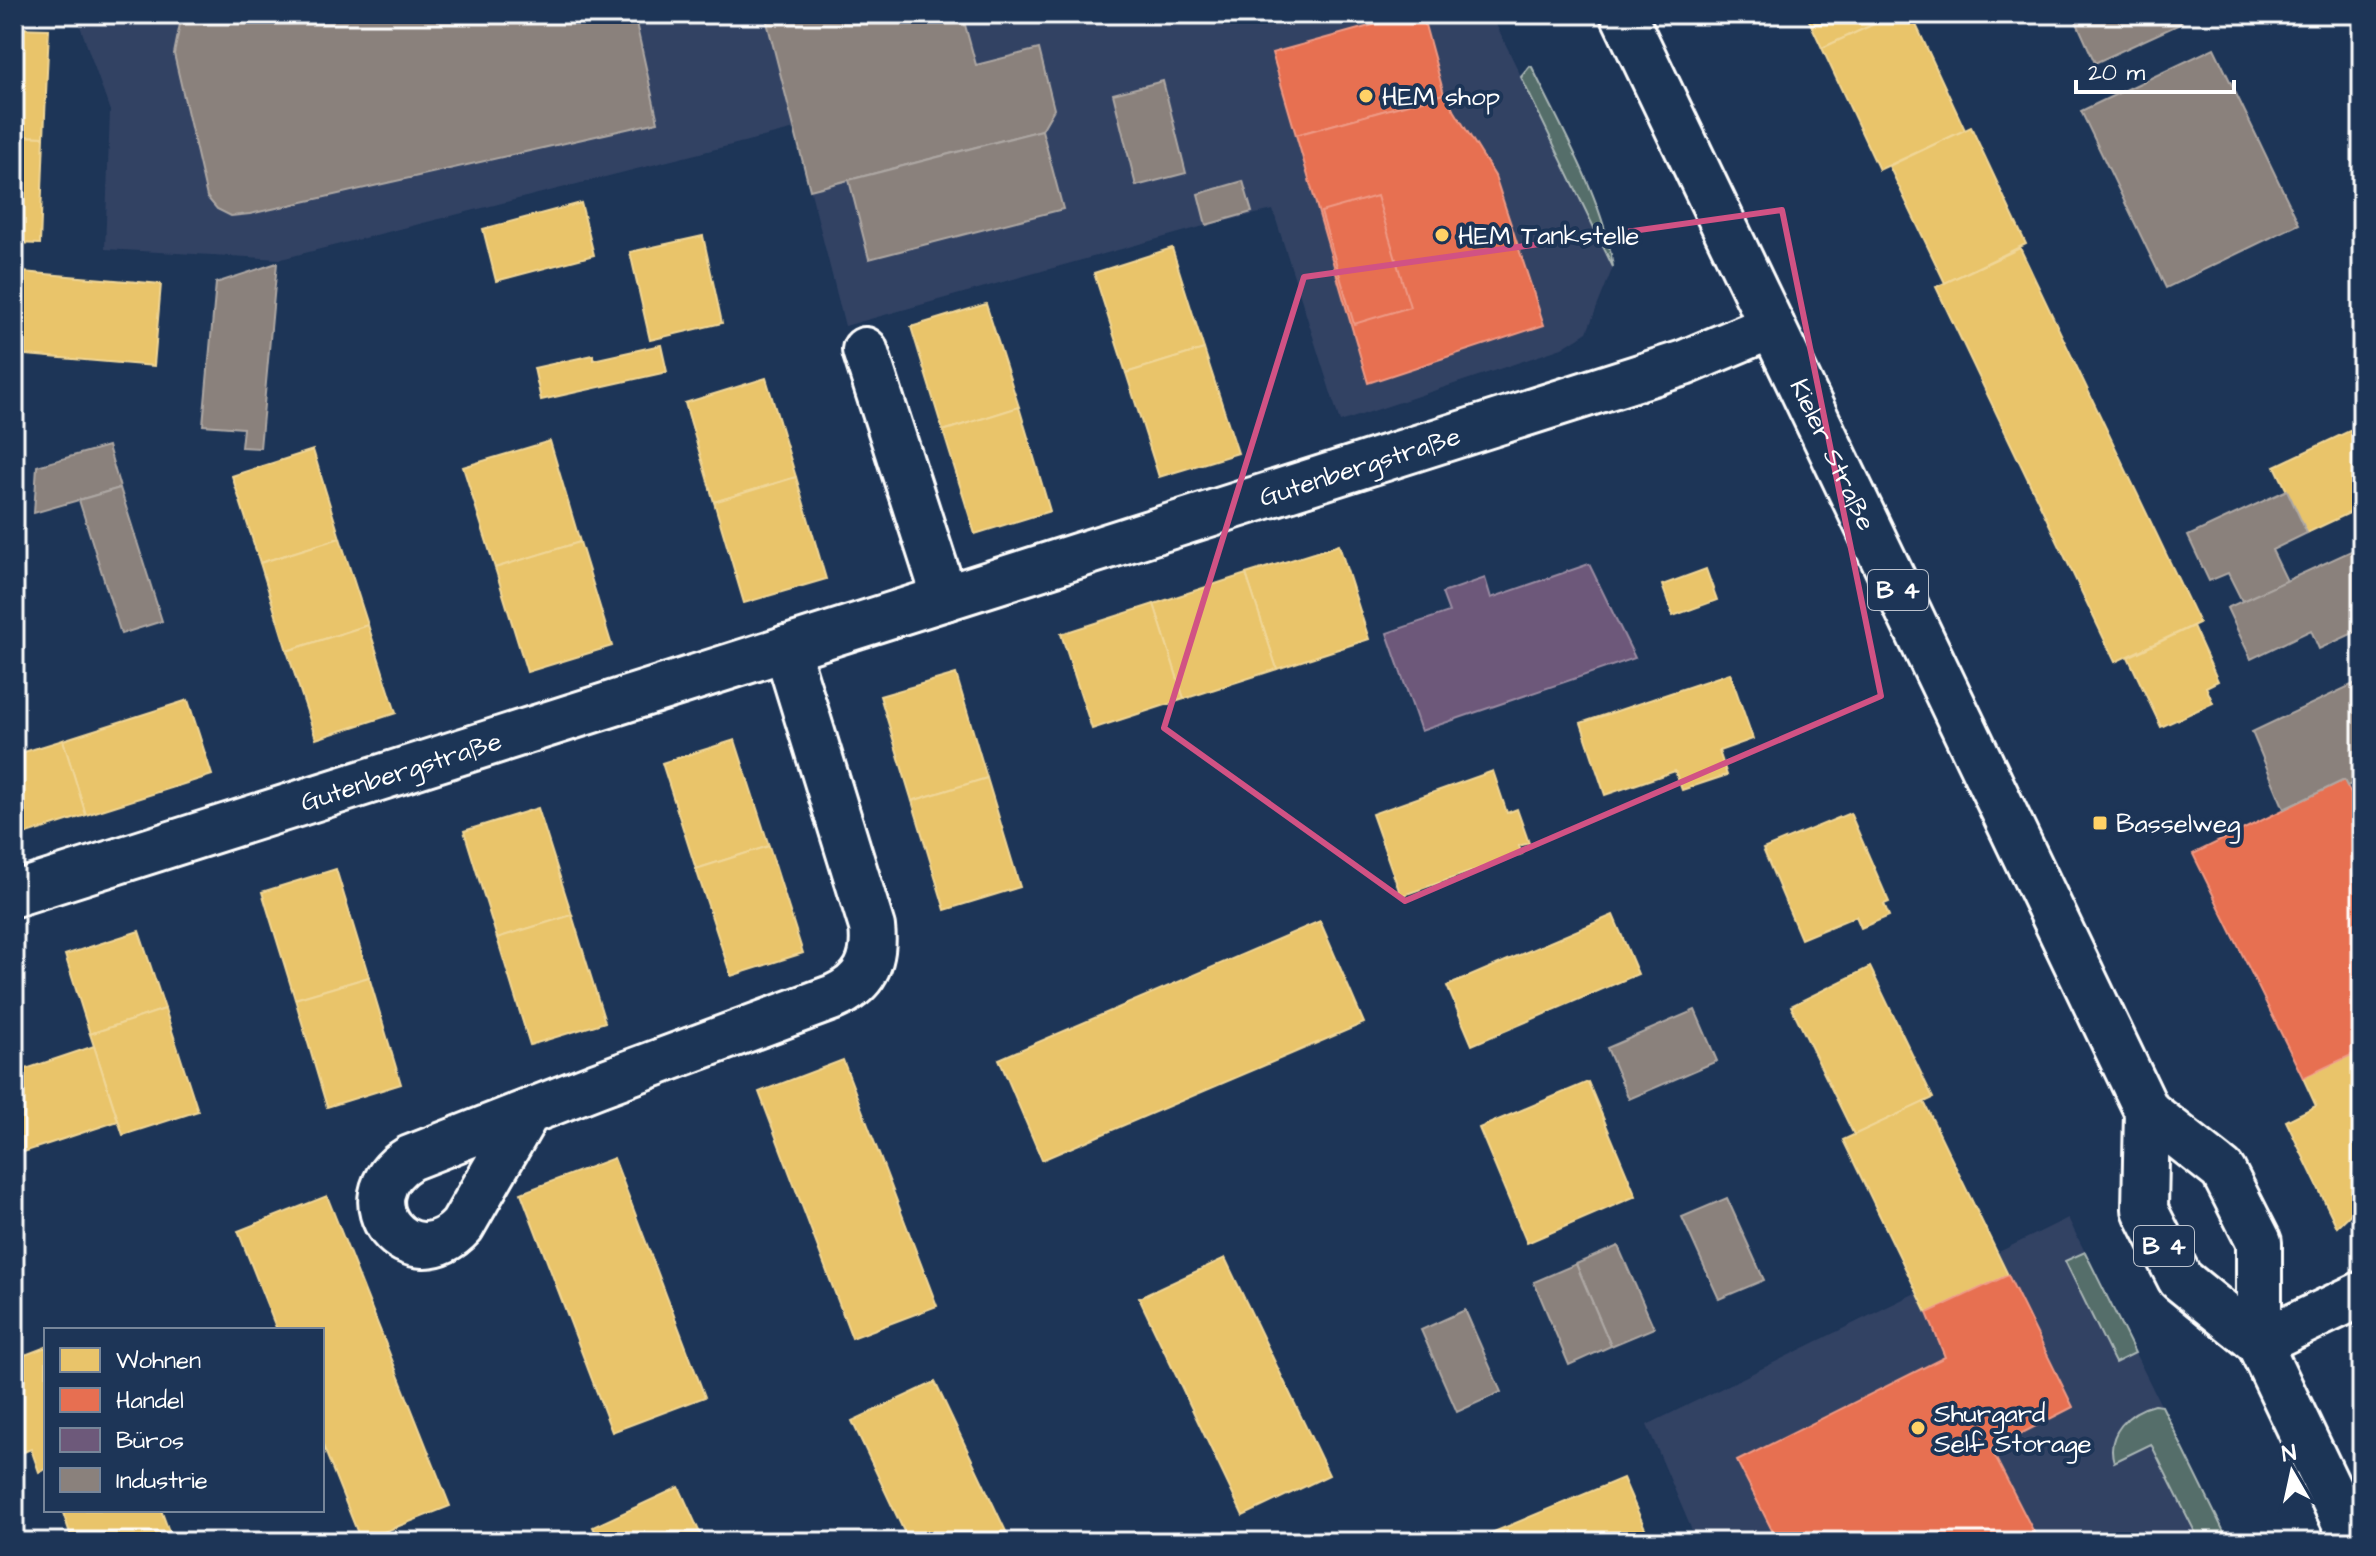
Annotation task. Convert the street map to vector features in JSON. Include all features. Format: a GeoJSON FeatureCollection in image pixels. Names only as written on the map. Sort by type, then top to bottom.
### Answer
{"type":"FeatureCollection","features":[{"type":"Feature","properties":{"kind":"street","name":"Kieler Straße"},"geometry":{"type":"LineString","coordinates":[[1623,14],[2147,1111],[2223,1171],[2259,1242],[2259,1343]]}},
{"type":"Feature","properties":{"kind":"street","name":"Gutenbergstraße"},"geometry":{"type":"LineString","coordinates":[[14,894],[1684,363],[1772,326]]}},
{"type":"Feature","properties":{"kind":"street"},"geometry":{"type":"LineString","coordinates":[[865,350],[945,598]]}},
{"type":"Feature","properties":{"kind":"street"},"geometry":{"type":"LineString","coordinates":[[527,1113],[834,997],[846,992],[866,973],[873,950],[872,927],[786,648]]}},
{"type":"Feature","properties":{"kind":"street","name":"Kieler Straße"},"geometry":{"type":"LineString","coordinates":[[2147,1111],[2147,1214],[2180,1279],[2259,1343],[2354,1542]]}},
{"type":"Feature","properties":{"kind":"street"},"geometry":{"type":"LineString","coordinates":[[2259,1343],[2362,1294]]}},
{"type":"Feature","properties":{"kind":"highlighted area"},"geometry":{"type":"Polygon","coordinates":[[[1782,210],[1881,696],[1405,901],[1164,728],[1304,277],[1782,210]]]}},
{"type":"Feature","properties":{"kind":"shaded area"},"geometry":{"type":"Polygon","coordinates":[[[14,14],[1491,14],[1613,267],[1587,332],[1562,348],[1340,422],[1273,210],[1204,226],[845,326],[795,129],[281,259],[105,249],[110,111],[78,20],[14,14]]]}},
{"type":"Feature","properties":{"kind":"shaded area"},"geometry":{"type":"Polygon","coordinates":[[[2068,1218],[2229,1542],[1697,1542],[1647,1425],[2068,1218]]]}},
{"type":"Feature","properties":{"kind":"green space"},"geometry":{"type":"Polygon","coordinates":[[[1530,66],[1591,190],[1601,216],[1613,267],[1521,77],[1530,66]]]}},
{"type":"Feature","properties":{"kind":"green space"},"geometry":{"type":"Polygon","coordinates":[[[2085,1252],[2135,1353],[2115,1363],[2065,1261],[2085,1252]]]}},
{"type":"Feature","properties":{"kind":"green space"},"geometry":{"type":"Polygon","coordinates":[[[2154,1405],[2162,1406],[2229,1542],[2200,1542],[2151,1444],[2114,1462],[2113,1442],[2121,1425],[2136,1412],[2154,1405]]]}},
{"type":"Feature","properties":{"kind":"building: Wohnen"},"geometry":{"type":"Polygon","coordinates":[[[1806,14],[1896,14],[1822,48],[1806,14]]]}},
{"type":"Feature","properties":{"kind":"building: Wohnen"},"geometry":{"type":"Polygon","coordinates":[[[1896,14],[1911,14],[1965,130],[1879,170],[1822,48],[1896,14]]]}},
{"type":"Feature","properties":{"kind":"building: Wohnen"},"geometry":{"type":"Polygon","coordinates":[[[14,28],[49,29],[44,137],[14,136],[14,28]]]}},
{"type":"Feature","properties":{"kind":"building: Wohnen"},"geometry":{"type":"Polygon","coordinates":[[[1971,127],[2026,244],[1945,283],[1889,166],[1971,127]]]}},
{"type":"Feature","properties":{"kind":"building: Wohnen"},"geometry":{"type":"Polygon","coordinates":[[[14,136],[44,137],[40,244],[14,243],[14,136]]]}},
{"type":"Feature","properties":{"kind":"building: Wohnen"},"geometry":{"type":"Polygon","coordinates":[[[581,203],[594,255],[496,281],[483,229],[581,203]]]}},
{"type":"Feature","properties":{"kind":"building: Wohnen"},"geometry":{"type":"Polygon","coordinates":[[[703,236],[722,323],[650,340],[630,252],[703,236]]]}},
{"type":"Feature","properties":{"kind":"building: Wohnen"},"geometry":{"type":"Polygon","coordinates":[[[1172,248],[1204,349],[1126,373],[1094,273],[1172,248]]]}},
{"type":"Feature","properties":{"kind":"building: Wohnen"},"geometry":{"type":"Polygon","coordinates":[[[2020,248],[2199,623],[2115,662],[1936,287],[2020,248]]]}},
{"type":"Feature","properties":{"kind":"building: Wohnen"},"geometry":{"type":"Polygon","coordinates":[[[22,272],[161,284],[154,366],[15,354],[22,272]]]}},
{"type":"Feature","properties":{"kind":"building: Wohnen"},"geometry":{"type":"Polygon","coordinates":[[[986,304],[1019,407],[943,431],[911,327],[986,304]]]}},
{"type":"Feature","properties":{"kind":"building: Wohnen"},"geometry":{"type":"Polygon","coordinates":[[[661,345],[667,372],[541,400],[534,368],[593,355],[593,360],[661,345]]]}},
{"type":"Feature","properties":{"kind":"building: Wohnen"},"geometry":{"type":"Polygon","coordinates":[[[1204,349],[1238,453],[1159,477],[1126,373],[1204,349]]]}},
{"type":"Feature","properties":{"kind":"building: Wohnen"},"geometry":{"type":"Polygon","coordinates":[[[766,378],[796,477],[714,502],[685,403],[766,378]]]}},
{"type":"Feature","properties":{"kind":"building: Wohnen"},"geometry":{"type":"Polygon","coordinates":[[[1019,407],[1050,511],[975,534],[943,431],[1019,407]]]}},
{"type":"Feature","properties":{"kind":"building: Wohnen"},"geometry":{"type":"Polygon","coordinates":[[[2362,425],[2362,507],[2307,533],[2275,466],[2362,425]]]}},
{"type":"Feature","properties":{"kind":"building: Wohnen"},"geometry":{"type":"Polygon","coordinates":[[[550,441],[580,542],[495,568],[463,467],[550,441]]]}},
{"type":"Feature","properties":{"kind":"building: Wohnen"},"geometry":{"type":"Polygon","coordinates":[[[313,450],[340,538],[260,563],[232,476],[313,450]]]}},
{"type":"Feature","properties":{"kind":"building: Wohnen"},"geometry":{"type":"Polygon","coordinates":[[[796,477],[826,579],[744,603],[714,502],[796,477]]]}},
{"type":"Feature","properties":{"kind":"building: Wohnen"},"geometry":{"type":"Polygon","coordinates":[[[340,538],[368,625],[287,651],[260,563],[340,538]]]}},
{"type":"Feature","properties":{"kind":"building: Wohnen"},"geometry":{"type":"Polygon","coordinates":[[[580,542],[612,646],[527,672],[495,568],[580,542]]]}},
{"type":"Feature","properties":{"kind":"building: Wohnen"},"geometry":{"type":"Polygon","coordinates":[[[1339,545],[1369,639],[1277,669],[1246,574],[1339,545]]]}},
{"type":"Feature","properties":{"kind":"building: Wohnen"},"geometry":{"type":"Polygon","coordinates":[[[1706,569],[1717,600],[1673,616],[1662,585],[1706,569]]]}},
{"type":"Feature","properties":{"kind":"building: Wohnen"},"geometry":{"type":"Polygon","coordinates":[[[1246,574],[1277,669],[1184,699],[1154,604],[1246,574]]]}},
{"type":"Feature","properties":{"kind":"building: Wohnen"},"geometry":{"type":"Polygon","coordinates":[[[1154,604],[1184,699],[1092,729],[1061,634],[1154,604]]]}},
{"type":"Feature","properties":{"kind":"building: Wohnen"},"geometry":{"type":"Polygon","coordinates":[[[368,625],[396,713],[316,739],[287,651],[368,625]]]}},
{"type":"Feature","properties":{"kind":"building: Wohnen"},"geometry":{"type":"Polygon","coordinates":[[[2193,626],[2218,681],[2206,687],[2213,703],[2161,727],[2128,657],[2193,626]]]}},
{"type":"Feature","properties":{"kind":"building: Wohnen"},"geometry":{"type":"Polygon","coordinates":[[[1730,673],[1753,739],[1719,751],[1727,775],[1682,790],[1675,771],[1605,795],[1581,723],[1730,673]]]}},
{"type":"Feature","properties":{"kind":"building: Wohnen"},"geometry":{"type":"Polygon","coordinates":[[[956,674],[987,778],[912,801],[880,696],[956,674]]]}},
{"type":"Feature","properties":{"kind":"building: Wohnen"},"geometry":{"type":"Polygon","coordinates":[[[188,700],[212,775],[86,815],[63,740],[188,700]]]}},
{"type":"Feature","properties":{"kind":"building: Wohnen"},"geometry":{"type":"Polygon","coordinates":[[[63,740],[86,815],[14,838],[14,755],[63,740]]]}},
{"type":"Feature","properties":{"kind":"building: Wohnen"},"geometry":{"type":"Polygon","coordinates":[[[735,740],[769,846],[696,869],[662,763],[735,740]]]}},
{"type":"Feature","properties":{"kind":"building: Wohnen"},"geometry":{"type":"Polygon","coordinates":[[[1493,771],[1507,813],[1517,809],[1529,843],[1519,846],[1522,854],[1401,896],[1372,814],[1493,771]]]}},
{"type":"Feature","properties":{"kind":"building: Wohnen"},"geometry":{"type":"Polygon","coordinates":[[[987,778],[1020,887],[945,910],[912,801],[987,778]]]}},
{"type":"Feature","properties":{"kind":"building: Wohnen"},"geometry":{"type":"Polygon","coordinates":[[[538,808],[572,915],[497,938],[464,831],[538,808]]]}},
{"type":"Feature","properties":{"kind":"building: Wohnen"},"geometry":{"type":"Polygon","coordinates":[[[1850,813],[1889,902],[1884,904],[1889,916],[1861,928],[1856,916],[1801,939],[1763,849],[1850,813]]]}},
{"type":"Feature","properties":{"kind":"building: Wohnen"},"geometry":{"type":"Polygon","coordinates":[[[769,846],[803,953],[731,976],[696,869],[769,846]]]}},
{"type":"Feature","properties":{"kind":"building: Wohnen"},"geometry":{"type":"Polygon","coordinates":[[[336,869],[369,977],[295,999],[262,892],[336,869]]]}},
{"type":"Feature","properties":{"kind":"building: Wohnen"},"geometry":{"type":"Polygon","coordinates":[[[572,915],[605,1022],[530,1045],[497,938],[572,915]]]}},
{"type":"Feature","properties":{"kind":"building: Wohnen"},"geometry":{"type":"Polygon","coordinates":[[[1613,915],[1638,974],[1472,1045],[1447,986],[1613,915]]]}},
{"type":"Feature","properties":{"kind":"building: Wohnen"},"geometry":{"type":"Polygon","coordinates":[[[1320,921],[1364,1023],[1042,1160],[999,1059],[1320,921]]]}},
{"type":"Feature","properties":{"kind":"building: Wohnen"},"geometry":{"type":"Polygon","coordinates":[[[139,931],[165,1009],[90,1034],[65,955],[139,931]]]}},
{"type":"Feature","properties":{"kind":"building: Wohnen"},"geometry":{"type":"Polygon","coordinates":[[[1870,967],[1933,1098],[1854,1135],[1791,1006],[1870,967]]]}},
{"type":"Feature","properties":{"kind":"building: Wohnen"},"geometry":{"type":"Polygon","coordinates":[[[369,977],[401,1084],[327,1107],[295,999],[369,977]]]}},
{"type":"Feature","properties":{"kind":"building: Wohnen"},"geometry":{"type":"Polygon","coordinates":[[[165,1009],[198,1111],[123,1135],[90,1034],[165,1009]]]}},
{"type":"Feature","properties":{"kind":"building: Wohnen"},"geometry":{"type":"Polygon","coordinates":[[[94,1046],[118,1121],[14,1155],[14,1073],[94,1046]]]}},
{"type":"Feature","properties":{"kind":"building: Wohnen"},"geometry":{"type":"Polygon","coordinates":[[[2362,1050],[2362,1203],[2337,1227],[2286,1121],[2316,1106],[2303,1078],[2362,1050]]]}},
{"type":"Feature","properties":{"kind":"building: Wohnen"},"geometry":{"type":"Polygon","coordinates":[[[843,1060],[937,1306],[852,1338],[759,1092],[843,1060]]]}},
{"type":"Feature","properties":{"kind":"building: Wohnen"},"geometry":{"type":"Polygon","coordinates":[[[1588,1082],[1636,1196],[1527,1243],[1479,1128],[1588,1082]]]}},
{"type":"Feature","properties":{"kind":"building: Wohnen"},"geometry":{"type":"Polygon","coordinates":[[[1924,1102],[2008,1275],[1927,1313],[1843,1140],[1924,1102]]]}},
{"type":"Feature","properties":{"kind":"building: Wohnen"},"geometry":{"type":"Polygon","coordinates":[[[614,1158],[705,1397],[612,1432],[521,1193],[614,1158]]]}},
{"type":"Feature","properties":{"kind":"building: Wohnen"},"geometry":{"type":"Polygon","coordinates":[[[327,1196],[450,1506],[361,1541],[324,1448],[324,1328],[276,1328],[238,1231],[327,1196]]]}},
{"type":"Feature","properties":{"kind":"building: Wohnen"},"geometry":{"type":"Polygon","coordinates":[[[1225,1258],[1329,1475],[1243,1516],[1139,1298],[1225,1258]]]}},
{"type":"Feature","properties":{"kind":"building: Wohnen"},"geometry":{"type":"Polygon","coordinates":[[[14,1326],[25,1355],[44,1348],[44,1470],[39,1472],[31,1449],[14,1456],[14,1326]]]}},
{"type":"Feature","properties":{"kind":"building: Wohnen"},"geometry":{"type":"Polygon","coordinates":[[[935,1382],[1011,1542],[909,1542],[852,1421],[935,1382]]]}},
{"type":"Feature","properties":{"kind":"building: Wohnen"},"geometry":{"type":"Polygon","coordinates":[[[1623,1478],[1651,1542],[1470,1542],[1623,1478]]]}},
{"type":"Feature","properties":{"kind":"building: Wohnen"},"geometry":{"type":"Polygon","coordinates":[[[679,1487],[704,1542],[600,1542],[593,1527],[679,1487]]]}},
{"type":"Feature","properties":{"kind":"building: Wohnen"},"geometry":{"type":"Polygon","coordinates":[[[63,1512],[162,1512],[173,1542],[73,1542],[63,1512]]]}},
{"type":"Feature","properties":{"kind":"building: Handel"},"geometry":{"type":"Polygon","coordinates":[[[1422,14],[1444,94],[1296,135],[1272,53],[1422,14]]]}},
{"type":"Feature","properties":{"kind":"building: Handel"},"geometry":{"type":"Polygon","coordinates":[[[1444,94],[1495,176],[1544,325],[1368,383],[1296,135],[1444,94]]]}},
{"type":"Feature","properties":{"kind":"building: Handel"},"geometry":{"type":"Polygon","coordinates":[[[1377,196],[1410,307],[1354,324],[1321,212],[1377,196]]]}},
{"type":"Feature","properties":{"kind":"building: Handel"},"geometry":{"type":"Polygon","coordinates":[[[2344,780],[2362,815],[2362,1050],[2303,1078],[2193,854],[2344,780]]]}},
{"type":"Feature","properties":{"kind":"building: Handel","name":"Shurgard Self Storage"},"geometry":{"type":"Polygon","coordinates":[[[2008,1275],[2073,1407],[1991,1449],[2039,1542],[1778,1542],[1737,1461],[1945,1357],[1927,1313],[2008,1275]]]}},
{"type":"Feature","properties":{"kind":"building: Büros"},"geometry":{"type":"Polygon","coordinates":[[[1589,564],[1635,658],[1421,731],[1387,633],[1449,612],[1442,593],[1485,578],[1491,598],[1589,564]]]}},
{"type":"Feature","properties":{"kind":"building: Industrie"},"geometry":{"type":"Polygon","coordinates":[[[182,14],[634,14],[658,122],[231,216],[217,209],[207,197],[174,54],[182,14]]]}},
{"type":"Feature","properties":{"kind":"building: Industrie"},"geometry":{"type":"Polygon","coordinates":[[[765,14],[962,14],[976,65],[1039,49],[1054,109],[1042,130],[810,190],[765,14]]]}},
{"type":"Feature","properties":{"kind":"building: Industrie"},"geometry":{"type":"Polygon","coordinates":[[[2073,14],[2178,14],[2182,23],[2095,63],[2073,14]]]}},
{"type":"Feature","properties":{"kind":"building: Industrie"},"geometry":{"type":"Polygon","coordinates":[[[2214,48],[2299,224],[2166,288],[2081,111],[2214,48]]]}},
{"type":"Feature","properties":{"kind":"building: Industrie"},"geometry":{"type":"Polygon","coordinates":[[[1163,81],[1186,173],[1136,186],[1113,94],[1163,81]]]}},
{"type":"Feature","properties":{"kind":"building: Industrie"},"geometry":{"type":"Polygon","coordinates":[[[1042,130],[1063,209],[869,259],[849,180],[1042,130]]]}},
{"type":"Feature","properties":{"kind":"building: Industrie"},"geometry":{"type":"Polygon","coordinates":[[[1243,181],[1252,212],[1206,225],[1198,194],[1243,181]]]}},
{"type":"Feature","properties":{"kind":"building: Industrie"},"geometry":{"type":"Polygon","coordinates":[[[277,263],[260,448],[241,447],[243,428],[203,425],[216,283],[277,263]]]}},
{"type":"Feature","properties":{"kind":"building: Industrie"},"geometry":{"type":"Polygon","coordinates":[[[108,446],[120,488],[34,513],[37,466],[108,446]]]}},
{"type":"Feature","properties":{"kind":"building: Industrie"},"geometry":{"type":"Polygon","coordinates":[[[120,488],[162,621],[121,634],[79,500],[120,488]]]}},
{"type":"Feature","properties":{"kind":"building: Industrie"},"geometry":{"type":"Polygon","coordinates":[[[2287,490],[2307,533],[2272,550],[2287,581],[2242,601],[2228,573],[2209,581],[2188,536],[2287,490]]]}},
{"type":"Feature","properties":{"kind":"building: Industrie"},"geometry":{"type":"Polygon","coordinates":[[[2362,546],[2362,629],[2319,649],[2311,630],[2251,659],[2227,608],[2362,546]]]}},
{"type":"Feature","properties":{"kind":"building: Industrie"},"geometry":{"type":"Polygon","coordinates":[[[2362,680],[2362,780],[2347,786],[2344,780],[2284,809],[2252,732],[2362,680]]]}},
{"type":"Feature","properties":{"kind":"building: Industrie"},"geometry":{"type":"Polygon","coordinates":[[[1695,1010],[1717,1061],[1629,1099],[1607,1048],[1695,1010]]]}},
{"type":"Feature","properties":{"kind":"building: Industrie"},"geometry":{"type":"Polygon","coordinates":[[[1727,1198],[1764,1280],[1719,1299],[1682,1217],[1727,1198]]]}},
{"type":"Feature","properties":{"kind":"building: Industrie"},"geometry":{"type":"Polygon","coordinates":[[[1618,1246],[1654,1328],[1611,1346],[1576,1264],[1618,1246]]]}},
{"type":"Feature","properties":{"kind":"building: Industrie"},"geometry":{"type":"Polygon","coordinates":[[[1576,1264],[1611,1346],[1569,1365],[1534,1282],[1576,1264]]]}},
{"type":"Feature","properties":{"kind":"building: Industrie"},"geometry":{"type":"Polygon","coordinates":[[[1465,1310],[1501,1392],[1457,1412],[1421,1330],[1465,1310]]]}},
{"type":"Feature","properties":{"kind":"place","name":"HEM shop"},"geometry":{"type":"Point","coordinates":[1366,96]}},
{"type":"Feature","properties":{"kind":"place","name":"HEM Tankstelle"},"geometry":{"type":"Point","coordinates":[1442,235]}},
{"type":"Feature","properties":{"kind":"place","name":"Basselweg"},"geometry":{"type":"Point","coordinates":[2100,823]}},
{"type":"Feature","properties":{"kind":"place","name":"Shurgard Self Storage"},"geometry":{"type":"Point","coordinates":[1918,1428]}}]}
